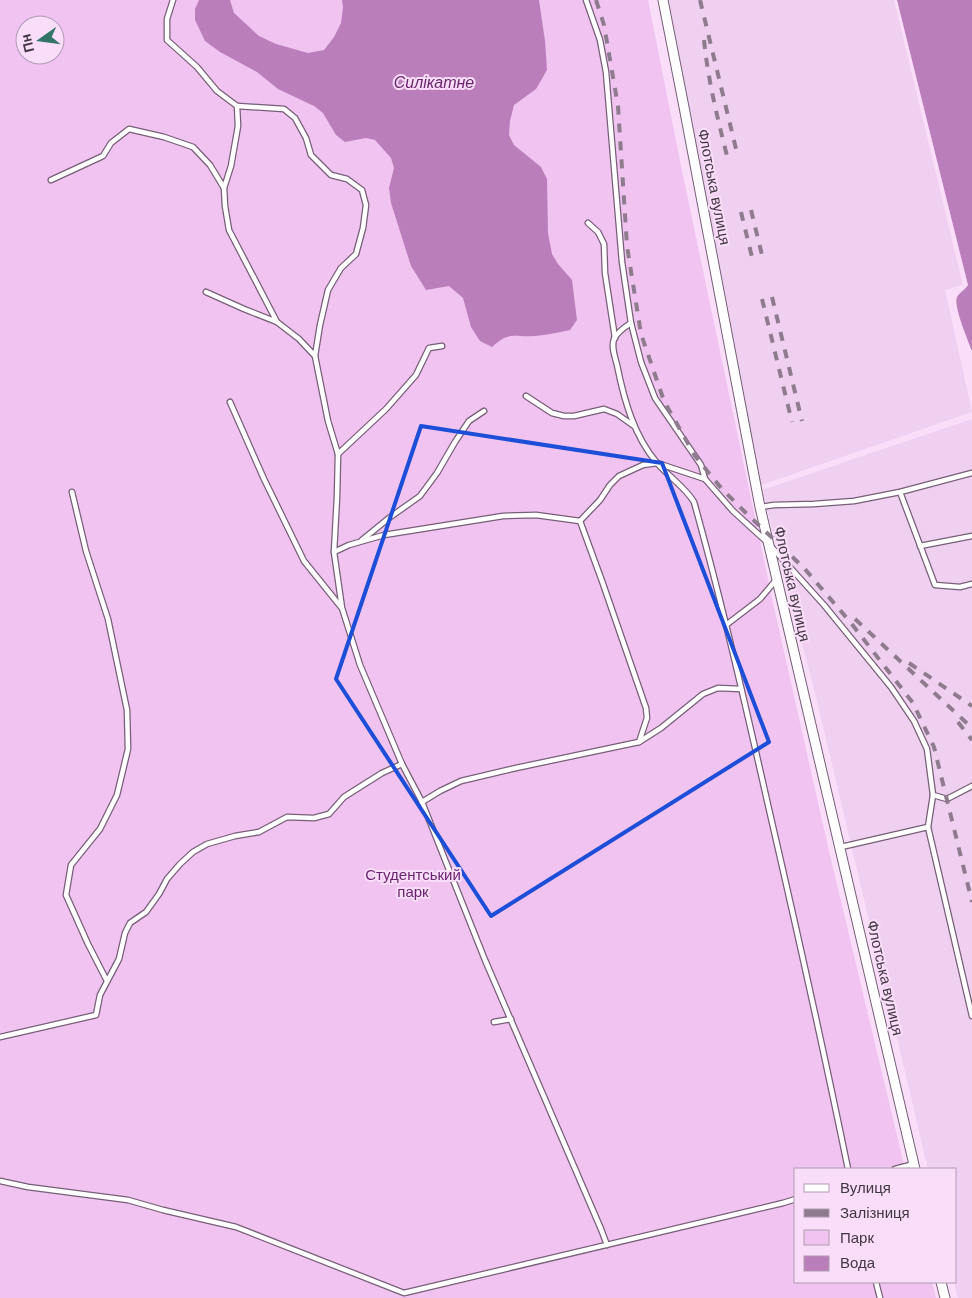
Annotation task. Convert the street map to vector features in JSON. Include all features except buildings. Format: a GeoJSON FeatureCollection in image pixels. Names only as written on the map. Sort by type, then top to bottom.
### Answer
{"type":"FeatureCollection","features":[{"type":"Feature","properties":{"kind":"street","name":"Флотська вулиця"},"geometry":{"type":"LineString","coordinates":[[663,0],[760,507],[914,1167]]}},
{"type":"Feature","properties":{"kind":"street"},"geometry":{"type":"LineString","coordinates":[[941,1283],[945,1298]]}},
{"type":"Feature","properties":{"kind":"lane"},"geometry":{"type":"LineString","coordinates":[[173,0],[167,19],[167,40],[198,67],[217,91],[238,106],[284,109],[296,118],[306,138],[311,155],[330,175],[348,179],[362,190],[366,205],[363,228],[356,254],[342,268],[328,290],[315,356],[328,421],[338,454],[334,552],[342,608],[360,665],[402,764],[422,802],[485,960],[607,1245]]}},
{"type":"Feature","properties":{"kind":"lane"},"geometry":{"type":"LineString","coordinates":[[586,0],[600,40],[606,72],[622,262],[631,323],[641,362],[655,398],[701,465],[705,479],[733,511],[768,543],[824,605],[891,687],[914,721],[927,749],[933,795],[928,826],[972,1016]]}},
{"type":"Feature","properties":{"kind":"lane"},"geometry":{"type":"LineString","coordinates":[[238,106],[238,126],[231,166],[224,188],[229,230],[277,322]]}},
{"type":"Feature","properties":{"kind":"lane"},"geometry":{"type":"LineString","coordinates":[[51,180],[103,156],[111,143],[128,130],[164,137],[193,148],[210,165],[224,188]]}},
{"type":"Feature","properties":{"kind":"lane"},"geometry":{"type":"LineString","coordinates":[[588,223],[598,232],[604,244],[605,273],[614,338],[613,346],[629,415],[643,444],[657,463],[690,494],[694,502],[715,578],[811,991],[848,1168]]}},
{"type":"Feature","properties":{"kind":"lane"},"geometry":{"type":"LineString","coordinates":[[206,292],[277,322],[299,339],[315,356]]}},
{"type":"Feature","properties":{"kind":"lane"},"geometry":{"type":"LineString","coordinates":[[614,338],[631,323]]}},
{"type":"Feature","properties":{"kind":"lane"},"geometry":{"type":"LineString","coordinates":[[338,454],[386,409],[416,375],[429,348],[442,346]]}},
{"type":"Feature","properties":{"kind":"lane"},"geometry":{"type":"LineString","coordinates":[[526,396],[552,412],[564,416],[574,416],[604,409],[617,414],[635,427]]}},
{"type":"Feature","properties":{"kind":"lane"},"geometry":{"type":"LineString","coordinates":[[230,402],[264,479],[304,561],[342,608]]}},
{"type":"Feature","properties":{"kind":"lane"},"geometry":{"type":"LineString","coordinates":[[359,542],[420,496],[437,473],[469,421],[484,411]]}},
{"type":"Feature","properties":{"kind":"lane"},"geometry":{"type":"LineString","coordinates":[[580,521],[619,476],[643,465],[657,463],[705,479]]}},
{"type":"Feature","properties":{"kind":"lane"},"geometry":{"type":"LineString","coordinates":[[760,507],[854,501],[972,474]]}},
{"type":"Feature","properties":{"kind":"lane"},"geometry":{"type":"LineString","coordinates":[[72,492],[86,551],[108,619],[127,710],[128,750],[117,795],[100,830],[71,865],[66,895],[107,981]]}},
{"type":"Feature","properties":{"kind":"lane"},"geometry":{"type":"LineString","coordinates":[[900,492],[934,585],[960,587],[972,584]]}},
{"type":"Feature","properties":{"kind":"lane"},"geometry":{"type":"LineString","coordinates":[[334,552],[384,535],[503,516],[536,515],[580,521]]}},
{"type":"Feature","properties":{"kind":"lane"},"geometry":{"type":"LineString","coordinates":[[580,521],[646,708],[647,718],[639,742]]}},
{"type":"Feature","properties":{"kind":"lane"},"geometry":{"type":"LineString","coordinates":[[920,546],[972,536]]}},
{"type":"Feature","properties":{"kind":"lane"},"geometry":{"type":"LineString","coordinates":[[726,624],[760,599],[777,579]]}},
{"type":"Feature","properties":{"kind":"lane"},"geometry":{"type":"LineString","coordinates":[[422,802],[461,781],[639,742],[661,728],[703,694],[718,688],[741,689]]}},
{"type":"Feature","properties":{"kind":"lane"},"geometry":{"type":"LineString","coordinates":[[0,1037],[96,1015],[100,995],[119,959],[130,922],[146,912],[167,879],[193,852],[207,844],[259,832],[287,817],[314,818],[329,814],[344,797],[382,773],[402,764]]}},
{"type":"Feature","properties":{"kind":"lane"},"geometry":{"type":"LineString","coordinates":[[933,795],[947,799],[972,786]]}},
{"type":"Feature","properties":{"kind":"lane"},"geometry":{"type":"LineString","coordinates":[[840,847],[928,826]]}},
{"type":"Feature","properties":{"kind":"lane"},"geometry":{"type":"LineString","coordinates":[[494,1022],[511,1019]]}},
{"type":"Feature","properties":{"kind":"lane"},"geometry":{"type":"LineString","coordinates":[[0,1182],[28,1188],[128,1200],[236,1227],[404,1292],[794,1200]]}},
{"type":"Feature","properties":{"kind":"lane"},"geometry":{"type":"LineString","coordinates":[[876,1283],[880,1298]]}},
{"type":"Feature","properties":{"kind":"highlighted area"},"geometry":{"type":"Polygon","coordinates":[[[421,426],[662,463],[769,742],[491,916],[336,679],[421,426]]]}},
{"type":"Feature","properties":{"kind":"shaded area"},"geometry":{"type":"Polygon","coordinates":[[[667,0],[894,0],[963,285],[945,290],[972,412],[761,485],[667,0]]]}},
{"type":"Feature","properties":{"kind":"shaded area"},"geometry":{"type":"Polygon","coordinates":[[[972,419],[972,1298],[958,1298],[954,1283],[957,1283],[957,1168],[928,1168],[816,697],[762,490],[972,419]]]}},
{"type":"Feature","properties":{"kind":"green space","name":"Студентський парк"},"geometry":{"type":"Polygon","coordinates":[[[0,0],[648,0],[773,603],[829,851],[905,1168],[794,1168],[794,1283],[932,1283],[936,1298],[0,1298],[0,0]]]}},
{"type":"Feature","properties":{"kind":"water","name":"Силікатне"},"geometry":{"type":"Polygon","coordinates":[[[199,0],[230,0],[234,13],[259,36],[276,44],[308,53],[324,50],[334,37],[341,23],[342,0],[539,0],[547,70],[536,89],[514,105],[509,135],[514,145],[541,167],[547,179],[548,233],[552,254],[572,280],[577,320],[570,330],[539,336],[512,336],[503,338],[492,347],[480,341],[471,327],[463,298],[449,286],[426,290],[411,266],[391,203],[389,188],[394,168],[391,158],[375,140],[366,138],[345,142],[336,135],[323,113],[314,106],[278,89],[257,72],[220,52],[205,41],[195,20],[195,9],[199,0]]]}},
{"type":"Feature","properties":{"kind":"water"},"geometry":{"type":"Polygon","coordinates":[[[897,0],[972,0],[972,351],[956,301],[958,295],[968,285],[897,0]]]}},
{"type":"Feature","properties":{"kind":"railway"},"geometry":{"type":"LineString","coordinates":[[596,0],[604,25],[618,106],[627,246],[641,334],[664,401],[695,456],[722,489],[804,568],[851,623],[913,703],[934,747],[972,902]]}},
{"type":"Feature","properties":{"kind":"railway"},"geometry":{"type":"LineString","coordinates":[[700,0],[738,157]]}},
{"type":"Feature","properties":{"kind":"railway"},"geometry":{"type":"LineString","coordinates":[[704,40],[711,85],[728,160]]}},
{"type":"Feature","properties":{"kind":"railway"},"geometry":{"type":"LineString","coordinates":[[751,210],[762,255]]}},
{"type":"Feature","properties":{"kind":"railway"},"geometry":{"type":"LineString","coordinates":[[741,212],[752,257]]}},
{"type":"Feature","properties":{"kind":"railway"},"geometry":{"type":"LineString","coordinates":[[772,297],[802,421]]}},
{"type":"Feature","properties":{"kind":"railway"},"geometry":{"type":"LineString","coordinates":[[762,299],[792,422]]}},
{"type":"Feature","properties":{"kind":"railway"},"geometry":{"type":"LineString","coordinates":[[855,619],[972,728]]}},
{"type":"Feature","properties":{"kind":"railway"},"geometry":{"type":"LineString","coordinates":[[909,663],[972,706]]}},
{"type":"Feature","properties":{"kind":"railway"},"geometry":{"type":"LineString","coordinates":[[958,722],[972,740]]}}]}
